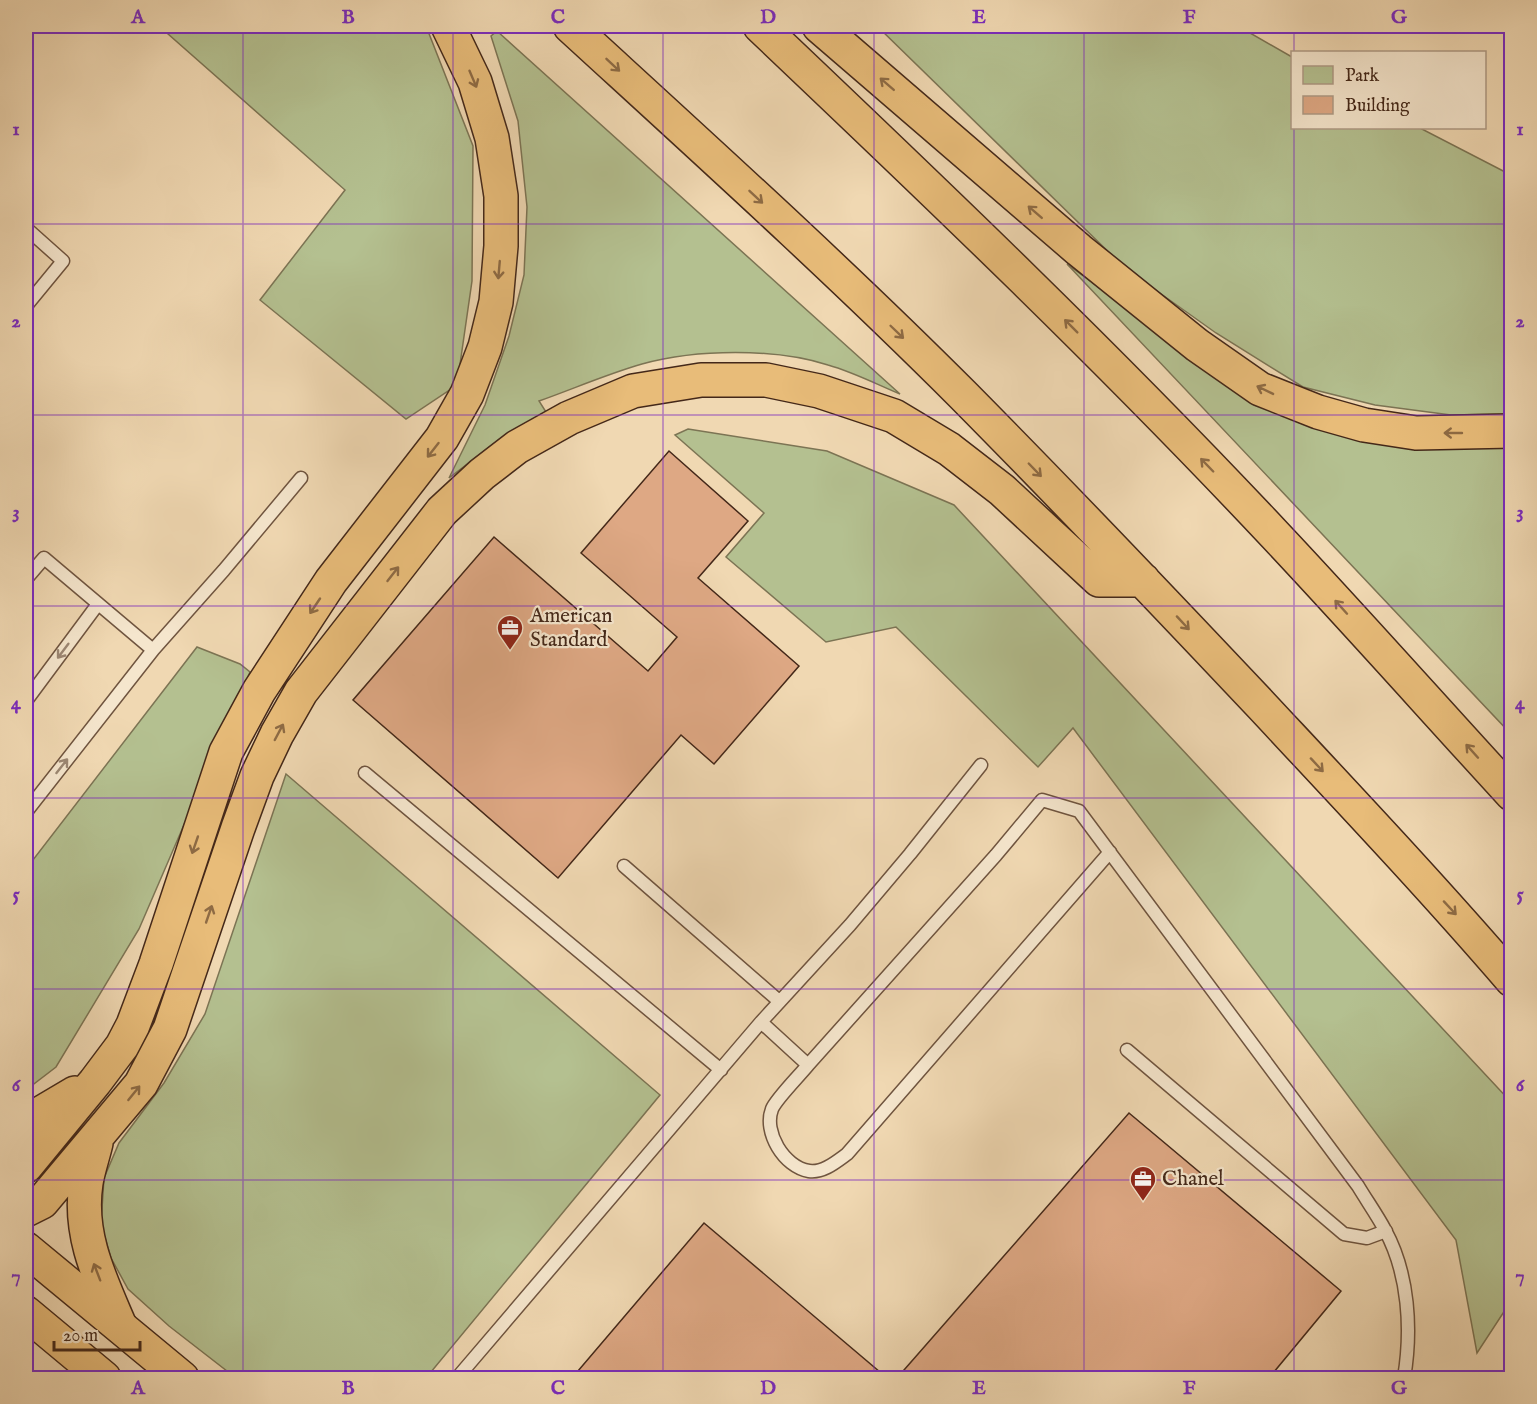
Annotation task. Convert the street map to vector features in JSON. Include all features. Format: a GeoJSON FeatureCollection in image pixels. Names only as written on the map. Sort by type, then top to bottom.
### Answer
{"type":"FeatureCollection","features":[{"type":"Feature","properties":{"kind":"highway"},"geometry":{"type":"LineString","coordinates":[[26,1166],[122,1046],[143,1002],[226,752],[259,691],[331,581],[442,438],[466,394],[485,347],[496,302],[501,246],[501,196],[492,138],[475,82],[448,26]]}},
{"type":"Feature","properties":{"kind":"highway"},"geometry":{"type":"LineString","coordinates":[[570,26],[775,214],[952,385],[1143,580],[1388,840],[1512,980]]}},
{"type":"Feature","properties":{"kind":"highway"},"geometry":{"type":"LineString","coordinates":[[760,26],[932,188],[1113,368],[1274,534],[1512,794]]}},
{"type":"Feature","properties":{"kind":"highway"},"geometry":{"type":"LineString","coordinates":[[819,26],[1079,250],[1197,345],[1260,389],[1318,412],[1364,425],[1416,433],[1512,431]]}},
{"type":"Feature","properties":{"kind":"highway"},"geometry":{"type":"LineString","coordinates":[[26,1210],[42,1202],[141,1084],[170,1029],[238,828],[258,776],[277,734],[301,692],[442,511],[482,474],[517,447],[569,418],[633,391],[701,380],[766,380],[819,390],[894,416],[949,449],[1002,490],[1099,580],[1143,580]]}},
{"type":"Feature","properties":{"kind":"highway"},"geometry":{"type":"LineString","coordinates":[[26,1122],[95,1082]]}},
{"type":"Feature","properties":{"kind":"highway"},"geometry":{"type":"LineString","coordinates":[[97,1138],[86,1182],[85,1225],[96,1271],[120,1326]]}},
{"type":"Feature","properties":{"kind":"highway"},"geometry":{"type":"LineString","coordinates":[[26,1248],[182,1378]]}},
{"type":"Feature","properties":{"kind":"highway"},"geometry":{"type":"LineString","coordinates":[[26,1313],[104,1378]]}},
{"type":"Feature","properties":{"kind":"lane"},"geometry":{"type":"LineString","coordinates":[[26,228],[63,261],[26,306]]}},
{"type":"Feature","properties":{"kind":"lane"},"geometry":{"type":"LineString","coordinates":[[26,812],[153,650],[301,478]]}},
{"type":"Feature","properties":{"kind":"lane"},"geometry":{"type":"LineString","coordinates":[[26,579],[44,558],[153,650]]}},
{"type":"Feature","properties":{"kind":"lane"},"geometry":{"type":"LineString","coordinates":[[26,701],[98,604]]}},
{"type":"Feature","properties":{"kind":"lane"},"geometry":{"type":"LineString","coordinates":[[457,1378],[779,1001],[850,925],[910,855],[981,765]]}},
{"type":"Feature","properties":{"kind":"lane"},"geometry":{"type":"LineString","coordinates":[[365,772],[721,1070]]}},
{"type":"Feature","properties":{"kind":"lane"},"geometry":{"type":"LineString","coordinates":[[1110,852],[847,1154],[832,1165],[809,1171],[797,1166],[782,1153],[771,1136],[772,1108],[1042,800],[1079,811],[1110,852],[1358,1186],[1386,1231],[1398,1262],[1406,1295],[1408,1351],[1404,1378]]}},
{"type":"Feature","properties":{"kind":"lane"},"geometry":{"type":"LineString","coordinates":[[624,866],[779,1001]]}},
{"type":"Feature","properties":{"kind":"lane"},"geometry":{"type":"LineString","coordinates":[[761,1022],[808,1065]]}},
{"type":"Feature","properties":{"kind":"lane"},"geometry":{"type":"LineString","coordinates":[[1127,1050],[1344,1234],[1367,1238],[1386,1231]]}},
{"type":"Feature","properties":{"kind":"green space"},"geometry":{"type":"Polygon","coordinates":[[[159,26],[426,26],[473,146],[472,281],[457,385],[406,419],[260,300],[345,190],[159,26]]]}},
{"type":"Feature","properties":{"kind":"green space"},"geometry":{"type":"Polygon","coordinates":[[[877,26],[1238,26],[1291,56],[1291,129],[1422,129],[1511,175],[1511,414],[1451,415],[1375,405],[1303,387],[1216,333],[1126,269],[877,26]]]}},
{"type":"Feature","properties":{"kind":"green space"},"geometry":{"type":"Polygon","coordinates":[[[497,31],[900,394],[837,368],[807,359],[760,353],[711,353],[663,359],[616,372],[539,401],[546,412],[501,438],[449,478],[485,405],[509,336],[524,275],[527,207],[518,121],[491,36],[497,31]]]}},
{"type":"Feature","properties":{"kind":"green space"},"geometry":{"type":"Polygon","coordinates":[[[1067,264],[1168,338],[1271,408],[1511,445],[1511,734],[1067,264]]]}},
{"type":"Feature","properties":{"kind":"green space"},"geometry":{"type":"Polygon","coordinates":[[[688,429],[827,451],[954,505],[1511,1102],[1511,1301],[1477,1353],[1456,1240],[1073,728],[1038,767],[896,627],[826,642],[726,557],[764,513],[675,435],[688,429]]]}},
{"type":"Feature","properties":{"kind":"green space"},"geometry":{"type":"Polygon","coordinates":[[[197,647],[240,664],[250,672],[139,929],[56,1067],[26,1090],[26,869],[197,647]]]}},
{"type":"Feature","properties":{"kind":"green space"},"geometry":{"type":"Polygon","coordinates":[[[286,774],[660,1095],[426,1378],[236,1378],[169,1326],[128,1289],[111,1258],[101,1224],[104,1178],[119,1143],[164,1083],[205,1014],[286,774]]]}},
{"type":"Feature","properties":{"kind":"building","name":"American Standard"},"geometry":{"type":"Polygon","coordinates":[[[669,451],[748,521],[698,578],[799,666],[714,764],[681,735],[558,878],[353,700],[494,537],[648,671],[677,637],[581,553],[669,451]]]}},
{"type":"Feature","properties":{"kind":"building","name":"Chanel"},"geometry":{"type":"Polygon","coordinates":[[[1129,1113],[1341,1291],[1269,1378],[897,1378],[1129,1113]]]}},
{"type":"Feature","properties":{"kind":"building"},"geometry":{"type":"Polygon","coordinates":[[[704,1223],[887,1378],[572,1378],[704,1223]]]}},
{"type":"Feature","properties":{"kind":"place","name":"American Standard"},"geometry":{"type":"Point","coordinates":[510,651]}},
{"type":"Feature","properties":{"kind":"place","name":"Chanel"},"geometry":{"type":"Point","coordinates":[1143,1202]}}]}
